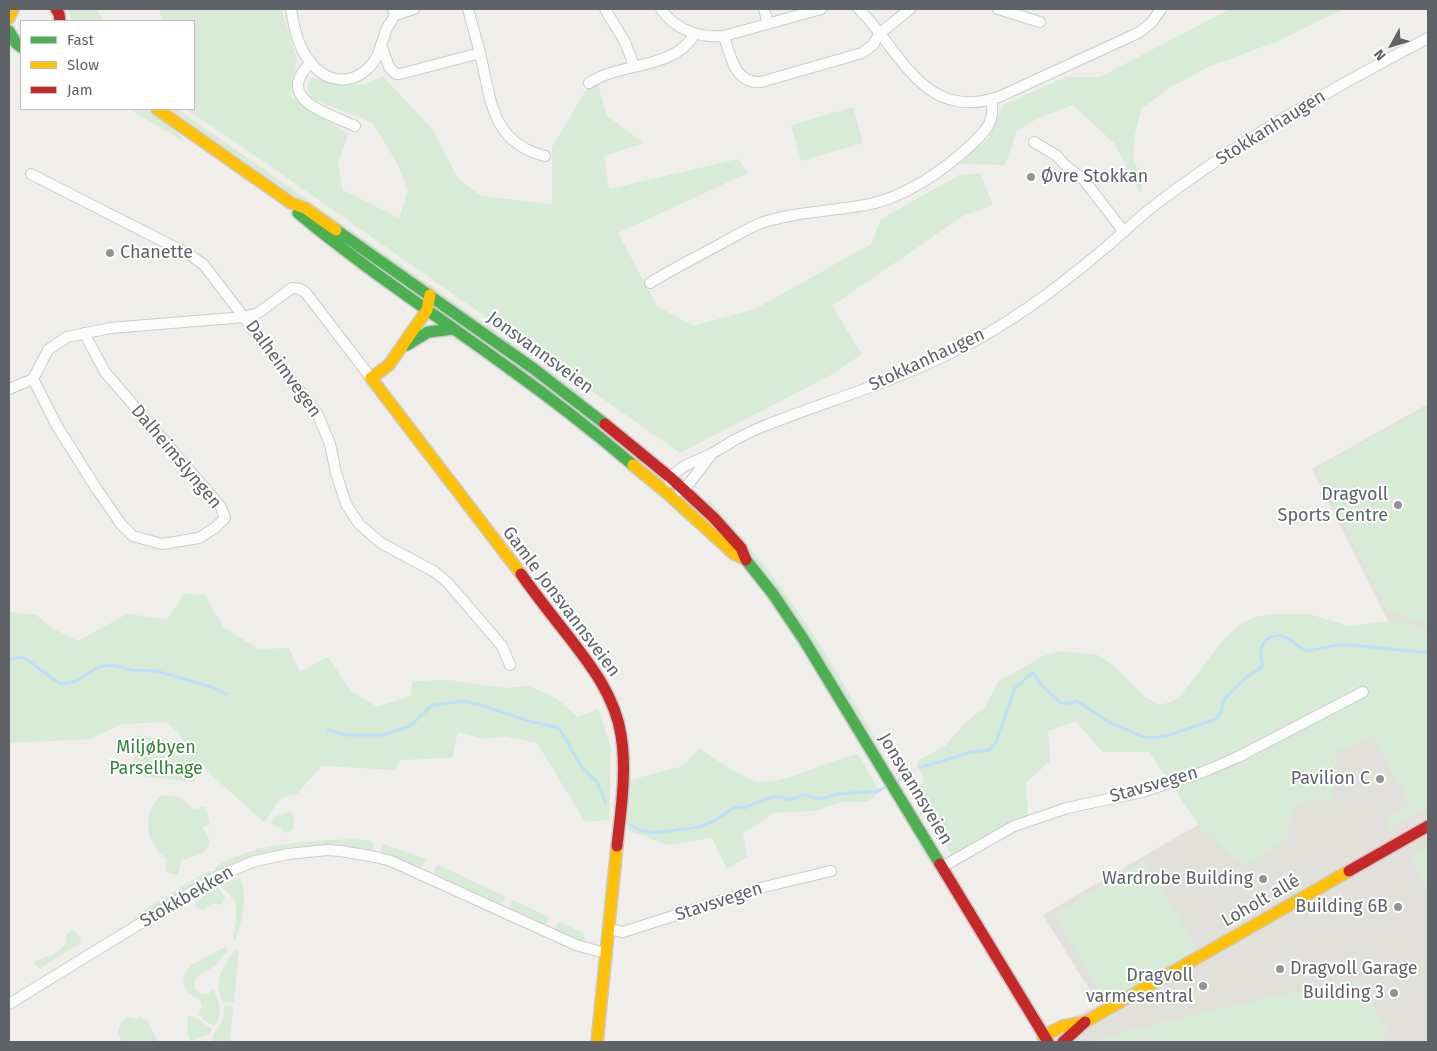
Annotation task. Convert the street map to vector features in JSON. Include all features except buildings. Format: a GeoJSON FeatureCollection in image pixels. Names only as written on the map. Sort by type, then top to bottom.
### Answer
{"type":"FeatureCollection","features":[{"type":"Feature","properties":{"kind":"main road"},"geometry":{"type":"LineString","coordinates":[[9,18],[13,9]]}},
{"type":"Feature","properties":{"kind":"main road"},"geometry":{"type":"LineString","coordinates":[[9,31],[20,46]]}},
{"type":"Feature","properties":{"kind":"main road","name":"Jonsvannsveien"},"geometry":{"type":"LineString","coordinates":[[158,110],[291,204],[304,208],[430,295],[583,406],[671,478],[741,548],[745,559],[793,622],[1046,1039]]}},
{"type":"Feature","properties":{"kind":"main road","name":"Jonsvannsveien"},"geometry":{"type":"LineString","coordinates":[[291,204],[299,216],[341,249],[510,369],[592,430],[734,554],[745,559]]}},
{"type":"Feature","properties":{"kind":"main road"},"geometry":{"type":"LineString","coordinates":[[375,375],[390,365],[430,295]]}},
{"type":"Feature","properties":{"kind":"main road"},"geometry":{"type":"LineString","coordinates":[[375,375],[382,358],[423,307]]}},
{"type":"Feature","properties":{"kind":"main road"},"geometry":{"type":"LineString","coordinates":[[401,347],[429,331],[453,329]]}},
{"type":"Feature","properties":{"kind":"main road","name":"Gamle Jonsvannsveien"},"geometry":{"type":"LineString","coordinates":[[375,375],[583,656],[601,682],[615,710],[623,740],[624,772],[597,1042]]}},
{"type":"Feature","properties":{"kind":"main road","name":"Loholt allé"},"geometry":{"type":"LineString","coordinates":[[1063,1042],[1085,1022],[1428,826]]}},
{"type":"Feature","properties":{"kind":"main road","name":"Loholt allé"},"geometry":{"type":"LineString","coordinates":[[1046,1039],[1064,1026],[1085,1022]]}},
{"type":"Feature","properties":{"kind":"street"},"geometry":{"type":"LineString","coordinates":[[291,9],[296,35],[310,63],[324,74],[339,79],[352,79],[362,74],[373,64],[379,54],[394,12],[414,9]]}},
{"type":"Feature","properties":{"kind":"street"},"geometry":{"type":"LineString","coordinates":[[468,9],[495,112],[503,132],[523,149],[545,156]]}},
{"type":"Feature","properties":{"kind":"street"},"geometry":{"type":"LineString","coordinates":[[604,9],[625,42],[634,66]]}},
{"type":"Feature","properties":{"kind":"street"},"geometry":{"type":"LineString","coordinates":[[661,9],[674,23],[695,34],[711,37],[724,36],[821,9]]}},
{"type":"Feature","properties":{"kind":"street"},"geometry":{"type":"LineString","coordinates":[[764,9],[768,24]]}},
{"type":"Feature","properties":{"kind":"street"},"geometry":{"type":"LineString","coordinates":[[859,9],[921,84],[940,96],[958,101],[975,102],[991,100],[1140,32],[1152,22],[1160,9]]}},
{"type":"Feature","properties":{"kind":"street"},"geometry":{"type":"LineString","coordinates":[[724,36],[735,68],[747,81],[757,82],[856,55],[873,45],[879,34],[910,9]]}},
{"type":"Feature","properties":{"kind":"street"},"geometry":{"type":"LineString","coordinates":[[1002,9],[1040,22]]}},
{"type":"Feature","properties":{"kind":"street"},"geometry":{"type":"LineString","coordinates":[[589,83],[604,75],[672,56],[684,48],[695,34]]}},
{"type":"Feature","properties":{"kind":"street","name":"Stokkanhaugen"},"geometry":{"type":"LineString","coordinates":[[671,478],[690,463],[711,455],[730,442],[762,427],[902,374],[955,351],[1018,316],[1056,288],[1157,203],[1245,141],[1428,38]]}},
{"type":"Feature","properties":{"kind":"street"},"geometry":{"type":"LineString","coordinates":[[382,45],[390,67],[396,74],[480,53]]}},
{"type":"Feature","properties":{"kind":"street"},"geometry":{"type":"LineString","coordinates":[[310,63],[298,80],[298,92],[312,105],[355,126]]}},
{"type":"Feature","properties":{"kind":"street"},"geometry":{"type":"LineString","coordinates":[[650,283],[760,223],[868,204],[906,190],[944,167],[984,132],[992,117],[991,100]]}},
{"type":"Feature","properties":{"kind":"street"},"geometry":{"type":"LineString","coordinates":[[1034,142],[1057,156],[1084,180],[1124,232]]}},
{"type":"Feature","properties":{"kind":"street","name":"Dalheimvegen"},"geometry":{"type":"LineString","coordinates":[[31,174],[190,254],[204,265],[318,415],[330,444],[336,473],[346,504],[359,524],[381,544],[435,572],[448,583],[502,646],[510,665]]}},
{"type":"Feature","properties":{"kind":"street"},"geometry":{"type":"LineString","coordinates":[[9,389],[32,378],[48,350],[67,337],[110,328],[245,317],[258,313],[288,290],[295,288],[306,293],[375,375]]}},
{"type":"Feature","properties":{"kind":"street","name":"Dalheimslyngen"},"geometry":{"type":"LineString","coordinates":[[32,378],[57,426],[96,488],[121,524],[133,536],[162,544],[199,538],[216,527],[224,518],[221,507],[105,372],[84,333]]}},
{"type":"Feature","properties":{"kind":"street","name":"Stokkanhaugen"},"geometry":{"type":"LineString","coordinates":[[684,490],[711,455]]}},
{"type":"Feature","properties":{"kind":"street"},"geometry":{"type":"LineString","coordinates":[[671,478],[667,494],[684,490]]}},
{"type":"Feature","properties":{"kind":"street","name":"Stavsvegen"},"geometry":{"type":"LineString","coordinates":[[942,867],[1014,826],[1067,808],[1142,792],[1221,765],[1363,692]]}},
{"type":"Feature","properties":{"kind":"street","name":"Stokkbekken"},"geometry":{"type":"LineString","coordinates":[[9,1004],[216,877],[255,861],[271,857],[327,850],[357,853],[391,861],[576,945],[605,952]]}},
{"type":"Feature","properties":{"kind":"street","name":"Stavsvegen"},"geometry":{"type":"LineString","coordinates":[[608,930],[624,932],[764,887],[831,871]]}},
{"type":"Feature","properties":{"kind":"shaded area"},"geometry":{"type":"Polygon","coordinates":[[[1428,404],[1428,1042],[1048,1042],[1063,1022],[1099,1005],[1043,915],[1180,835],[1427,699],[1312,469],[1428,404]]]}},
{"type":"Feature","properties":{"kind":"green space"},"geometry":{"type":"Polygon","coordinates":[[[67,9],[97,9],[102,20],[72,20],[67,9]]]}},
{"type":"Feature","properties":{"kind":"green space"},"geometry":{"type":"Polygon","coordinates":[[[159,9],[281,9],[297,59],[290,96],[348,134],[338,165],[343,190],[399,218],[408,191],[399,167],[373,123],[310,98],[307,87],[311,78],[364,85],[383,76],[432,129],[458,178],[481,196],[552,204],[552,147],[589,85],[598,85],[607,116],[644,143],[604,156],[609,189],[738,159],[748,173],[618,233],[657,306],[693,326],[755,309],[871,244],[881,219],[958,176],[980,173],[993,205],[963,216],[832,306],[862,354],[829,376],[680,453],[187,110],[195,110],[195,20],[162,20],[159,9]]]}},
{"type":"Feature","properties":{"kind":"green space"},"geometry":{"type":"Polygon","coordinates":[[[1230,9],[1343,9],[1281,40],[1208,67],[1173,86],[1141,109],[1135,134],[1133,157],[1142,180],[1141,194],[1114,143],[1073,105],[1040,117],[1017,131],[1005,165],[959,164],[989,137],[1003,105],[1066,77],[1100,77],[1230,9]]]}},
{"type":"Feature","properties":{"kind":"green space"},"geometry":{"type":"Polygon","coordinates":[[[853,107],[863,143],[801,161],[791,125],[853,107]]]}},
{"type":"Feature","properties":{"kind":"green space"},"geometry":{"type":"Polygon","coordinates":[[[131,110],[148,110],[172,126],[185,142],[131,110]]]}},
{"type":"Feature","properties":{"kind":"green space"},"geometry":{"type":"Polygon","coordinates":[[[171,110],[178,110],[479,319],[590,401],[573,392],[171,110]]]}},
{"type":"Feature","properties":{"kind":"green space"},"geometry":{"type":"Polygon","coordinates":[[[1428,407],[1428,625],[1387,610],[1316,469],[1428,407]]]}},
{"type":"Feature","properties":{"kind":"green space"},"geometry":{"type":"Polygon","coordinates":[[[709,500],[766,567],[800,615],[832,664],[884,756],[803,627],[704,505],[709,500]]]}},
{"type":"Feature","properties":{"kind":"green space","name":"Miljøbyen Parsellhage"},"geometry":{"type":"Polygon","coordinates":[[[184,594],[205,595],[224,628],[259,649],[289,648],[300,672],[328,657],[351,691],[377,707],[410,696],[413,681],[449,680],[504,688],[528,686],[556,698],[578,717],[598,709],[611,748],[609,820],[585,822],[537,743],[504,736],[483,739],[458,732],[452,758],[401,760],[395,770],[322,766],[297,794],[282,797],[264,822],[210,774],[199,760],[194,782],[132,775],[138,735],[184,743],[196,757],[179,734],[166,722],[123,724],[89,739],[9,743],[10,612],[36,615],[52,628],[78,641],[127,614],[167,619],[184,594]]]}},
{"type":"Feature","properties":{"kind":"green space"},"geometry":{"type":"Polygon","coordinates":[[[1276,614],[1309,614],[1349,626],[1382,622],[1408,623],[1428,631],[1428,807],[1390,829],[1385,819],[1411,804],[1372,736],[1338,751],[1331,802],[1312,799],[1299,804],[1290,819],[1288,838],[1245,866],[1202,830],[1149,752],[1102,752],[1076,721],[1048,731],[1050,761],[1026,783],[1028,815],[973,843],[953,857],[910,789],[923,783],[924,778],[917,767],[919,760],[945,746],[967,721],[985,707],[998,682],[1043,656],[1061,651],[1098,655],[1113,665],[1144,696],[1159,705],[1171,702],[1181,695],[1223,640],[1239,625],[1255,617],[1276,614]]]}},
{"type":"Feature","properties":{"kind":"green space"},"geometry":{"type":"Polygon","coordinates":[[[880,736],[891,743],[908,764],[899,770],[880,736]]]}},
{"type":"Feature","properties":{"kind":"green space"},"geometry":{"type":"Polygon","coordinates":[[[700,748],[725,766],[747,778],[765,782],[778,780],[858,754],[880,792],[867,802],[841,802],[815,811],[774,813],[743,834],[747,857],[727,869],[712,838],[668,845],[627,830],[630,780],[683,766],[700,748]]]}},
{"type":"Feature","properties":{"kind":"green space"},"geometry":{"type":"Polygon","coordinates":[[[162,795],[172,795],[181,798],[194,810],[204,806],[210,825],[202,827],[207,835],[209,846],[201,853],[181,861],[178,875],[165,872],[167,859],[154,845],[148,828],[151,810],[155,802],[162,795]]]}},
{"type":"Feature","properties":{"kind":"green space"},"geometry":{"type":"Polygon","coordinates":[[[289,812],[292,813],[294,818],[293,830],[285,833],[271,823],[274,817],[289,812]]]}},
{"type":"Feature","properties":{"kind":"green space"},"geometry":{"type":"Polygon","coordinates":[[[353,839],[371,841],[373,849],[331,846],[292,848],[254,856],[218,871],[214,868],[245,853],[263,848],[300,842],[353,839]]]}},
{"type":"Feature","properties":{"kind":"green space"},"geometry":{"type":"Polygon","coordinates":[[[383,844],[426,859],[426,861],[422,867],[383,854],[381,850],[383,844]]]}},
{"type":"Feature","properties":{"kind":"green space"},"geometry":{"type":"Polygon","coordinates":[[[1428,845],[1428,889],[1409,857],[1428,845]]]}},
{"type":"Feature","properties":{"kind":"green space"},"geometry":{"type":"Polygon","coordinates":[[[1144,860],[1197,948],[1107,1002],[1054,915],[1144,860]]]}},
{"type":"Feature","properties":{"kind":"green space"},"geometry":{"type":"Polygon","coordinates":[[[439,865],[504,896],[503,903],[500,904],[435,874],[435,866],[439,865]]]}},
{"type":"Feature","properties":{"kind":"green space"},"geometry":{"type":"Polygon","coordinates":[[[209,870],[211,874],[136,920],[133,917],[209,870]]]}},
{"type":"Feature","properties":{"kind":"green space"},"geometry":{"type":"Polygon","coordinates":[[[240,878],[244,902],[242,919],[234,942],[236,906],[233,899],[221,885],[240,878]]]}},
{"type":"Feature","properties":{"kind":"green space"},"geometry":{"type":"Polygon","coordinates":[[[218,887],[225,897],[222,905],[212,903],[203,911],[195,905],[196,900],[218,887]]]}},
{"type":"Feature","properties":{"kind":"green space"},"geometry":{"type":"Polygon","coordinates":[[[513,900],[547,916],[549,918],[546,924],[510,908],[513,900]]]}},
{"type":"Feature","properties":{"kind":"green space"},"geometry":{"type":"Polygon","coordinates":[[[559,922],[584,933],[585,941],[576,940],[557,931],[555,928],[559,922]]]}},
{"type":"Feature","properties":{"kind":"green space"},"geometry":{"type":"Polygon","coordinates":[[[75,931],[82,942],[39,969],[35,963],[37,960],[53,954],[62,948],[65,944],[66,934],[75,931]]]}},
{"type":"Feature","properties":{"kind":"green space"},"geometry":{"type":"Polygon","coordinates":[[[225,947],[228,951],[215,966],[197,977],[194,982],[194,988],[201,994],[208,994],[214,989],[220,1012],[214,1026],[198,1014],[202,1006],[200,1001],[186,991],[183,981],[185,973],[191,965],[225,947]]]}},
{"type":"Feature","properties":{"kind":"green space"},"geometry":{"type":"Polygon","coordinates":[[[236,949],[239,951],[234,1002],[224,1002],[220,995],[220,975],[236,949]]]}},
{"type":"Feature","properties":{"kind":"green space"},"geometry":{"type":"Polygon","coordinates":[[[1354,978],[1358,979],[1387,1029],[1380,1042],[1091,1042],[1139,1028],[1354,978]]]}},
{"type":"Feature","properties":{"kind":"green space"},"geometry":{"type":"Polygon","coordinates":[[[224,1006],[231,1006],[233,1008],[230,1042],[212,1042],[213,1035],[223,1020],[224,1006]]]}},
{"type":"Feature","properties":{"kind":"green space"},"geometry":{"type":"Polygon","coordinates":[[[139,1016],[148,1022],[158,1042],[122,1042],[118,1032],[121,1021],[128,1017],[137,1019],[139,1016]]]}},
{"type":"Feature","properties":{"kind":"green space"},"geometry":{"type":"Polygon","coordinates":[[[187,1016],[197,1017],[212,1029],[210,1034],[191,1042],[187,1031],[187,1016]]]}},
{"type":"Feature","properties":{"kind":"waterway","name":"Stokkbekken"},"geometry":{"type":"LineString","coordinates":[[922,767],[971,752],[989,750],[996,742],[1015,688],[1032,673],[1040,684],[1061,703],[1067,704],[1077,701],[1107,721],[1141,736],[1151,738],[1170,735],[1216,719],[1228,695],[1247,677],[1262,667],[1261,649],[1262,645],[1269,638],[1276,636],[1287,637],[1303,650],[1308,651],[1342,644],[1428,653]]}},
{"type":"Feature","properties":{"kind":"waterway","name":"Stokkbekken"},"geometry":{"type":"LineString","coordinates":[[9,659],[23,657],[60,684],[74,682],[99,667],[111,665],[132,670],[156,671],[212,687],[226,694]]}},
{"type":"Feature","properties":{"kind":"waterway","name":"Stokkbekken"},"geometry":{"type":"LineString","coordinates":[[328,730],[345,735],[384,735],[410,726],[430,707],[435,705],[462,701],[481,705],[532,722],[556,727],[561,731],[581,766],[597,782],[606,803]]}},
{"type":"Feature","properties":{"kind":"waterway","name":"Stokkbekken"},"geometry":{"type":"LineString","coordinates":[[895,782],[912,773]]}},
{"type":"Feature","properties":{"kind":"waterway","name":"Stokkbekken"},"geometry":{"type":"LineString","coordinates":[[630,825],[642,831],[653,833],[699,827],[714,821],[732,809],[737,807],[744,808],[766,799],[780,796],[789,800],[805,795],[819,799],[839,794],[878,791],[887,786]]}},
{"type":"Feature","properties":{"kind":"traffic: fast"},"geometry":{"type":"LineString","coordinates":[[9,31],[20,46]]}},
{"type":"Feature","properties":{"kind":"traffic: fast"},"geometry":{"type":"LineString","coordinates":[[298,213],[323,234],[541,392],[633,465]]}},
{"type":"Feature","properties":{"kind":"traffic: fast"},"geometry":{"type":"LineString","coordinates":[[336,230],[534,369],[605,424]]}},
{"type":"Feature","properties":{"kind":"traffic: fast"},"geometry":{"type":"LineString","coordinates":[[407,345],[428,332],[453,329]]}},
{"type":"Feature","properties":{"kind":"traffic: fast"},"geometry":{"type":"LineString","coordinates":[[746,560],[773,594],[804,640],[940,864]]}},
{"type":"Feature","properties":{"kind":"traffic: slow"},"geometry":{"type":"LineString","coordinates":[[9,18],[13,9]]}},
{"type":"Feature","properties":{"kind":"traffic: slow"},"geometry":{"type":"LineString","coordinates":[[158,110],[291,203],[305,208],[336,230]]}},
{"type":"Feature","properties":{"kind":"traffic: slow"},"geometry":{"type":"LineString","coordinates":[[430,295],[427,310],[389,365],[371,378],[521,574]]}},
{"type":"Feature","properties":{"kind":"traffic: slow"},"geometry":{"type":"LineString","coordinates":[[633,465],[734,554],[743,558]]}},
{"type":"Feature","properties":{"kind":"traffic: slow"},"geometry":{"type":"LineString","coordinates":[[597,1042],[617,846]]}},
{"type":"Feature","properties":{"kind":"traffic: slow"},"geometry":{"type":"LineString","coordinates":[[1043,1036],[1063,1026],[1085,1022],[1349,871]]}},
{"type":"Feature","properties":{"kind":"traffic: jam"},"geometry":{"type":"LineString","coordinates":[[56,9],[60,20]]}},
{"type":"Feature","properties":{"kind":"traffic: jam"},"geometry":{"type":"LineString","coordinates":[[605,424],[671,478],[714,518],[741,548],[746,560]]}},
{"type":"Feature","properties":{"kind":"traffic: jam"},"geometry":{"type":"LineString","coordinates":[[521,574],[600,680],[618,720],[623,749],[623,790],[617,846]]}},
{"type":"Feature","properties":{"kind":"traffic: jam"},"geometry":{"type":"LineString","coordinates":[[1349,871],[1428,826]]}},
{"type":"Feature","properties":{"kind":"traffic: jam"},"geometry":{"type":"LineString","coordinates":[[940,864],[1048,1042]]}},
{"type":"Feature","properties":{"kind":"traffic: jam"},"geometry":{"type":"LineString","coordinates":[[1063,1042],[1085,1022]]}},
{"type":"Feature","properties":{"kind":"place","name":"Øvre Stokkan"},"geometry":{"type":"Point","coordinates":[1031,177]}},
{"type":"Feature","properties":{"kind":"place","name":"Chanette"},"geometry":{"type":"Point","coordinates":[110,253]}},
{"type":"Feature","properties":{"kind":"place","name":"Dragvoll Sports Centre"},"geometry":{"type":"Point","coordinates":[1398,505]}},
{"type":"Feature","properties":{"kind":"place","name":"Pavilion C"},"geometry":{"type":"Point","coordinates":[1380,779]}},
{"type":"Feature","properties":{"kind":"place","name":"Wardrobe Building"},"geometry":{"type":"Point","coordinates":[1263,879]}},
{"type":"Feature","properties":{"kind":"place","name":"Building 6B"},"geometry":{"type":"Point","coordinates":[1398,907]}},
{"type":"Feature","properties":{"kind":"place","name":"Dragvoll Garage"},"geometry":{"type":"Point","coordinates":[1280,969]}},
{"type":"Feature","properties":{"kind":"place","name":"Dragvoll varmesentral"},"geometry":{"type":"Point","coordinates":[1203,986]}},
{"type":"Feature","properties":{"kind":"place","name":"Building 3"},"geometry":{"type":"Point","coordinates":[1394,993]}}]}
